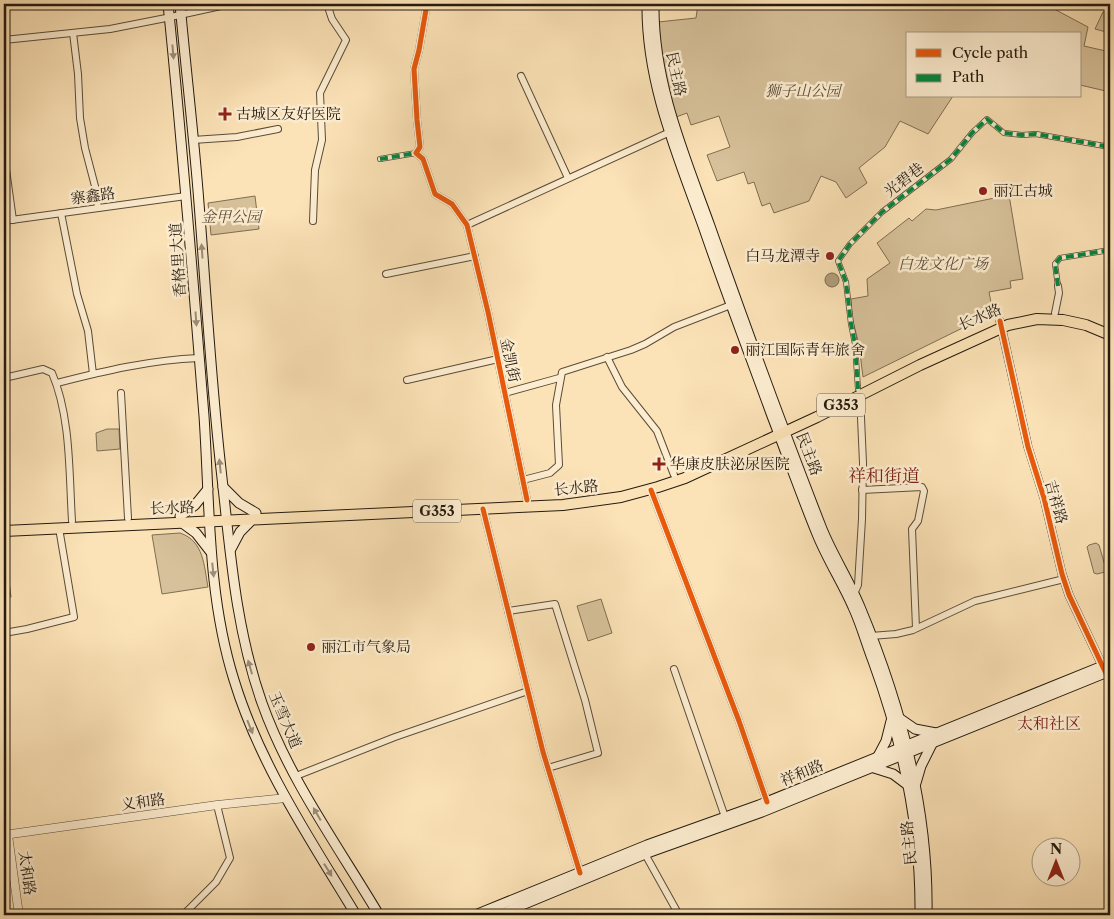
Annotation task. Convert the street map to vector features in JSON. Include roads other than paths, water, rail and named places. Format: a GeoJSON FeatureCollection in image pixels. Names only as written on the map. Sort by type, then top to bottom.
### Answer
{"type":"FeatureCollection","features":[{"type":"Feature","properties":{"kind":"highway","name":"长水路"},"geometry":{"type":"LineString","coordinates":[[4,531],[180,519],[582,504],[621,497],[651,490],[698,473],[781,430],[1020,315],[1055,312],[1080,316],[1110,328]]}},
{"type":"Feature","properties":{"kind":"highway","name":"长水路"},"geometry":{"type":"LineString","coordinates":[[1001,324],[1055,319],[1078,322],[1110,334]]}},
{"type":"Feature","properties":{"kind":"highway","name":"长水路"},"geometry":{"type":"LineString","coordinates":[[254,516],[600,494],[638,486],[674,475],[781,430]]}},
{"type":"Feature","properties":{"kind":"highway","name":"长水路"},"geometry":{"type":"LineString","coordinates":[[4,525],[128,518],[180,519]]}},
{"type":"Feature","properties":{"kind":"main road","name":"香格里大道"},"geometry":{"type":"LineString","coordinates":[[168,4],[199,358],[209,518]]}},
{"type":"Feature","properties":{"kind":"main road","name":"香格里大道"},"geometry":{"type":"LineString","coordinates":[[180,4],[193,140],[215,421],[226,517]]}},
{"type":"Feature","properties":{"kind":"main road","name":"民主路"},"geometry":{"type":"LineString","coordinates":[[647,4],[648,37],[656,91],[731,305],[824,532],[854,594],[871,636],[904,751],[925,845],[927,915]]}},
{"type":"Feature","properties":{"kind":"main road","name":"民主路"},"geometry":{"type":"LineString","coordinates":[[654,4],[656,52],[668,107],[817,535],[853,607],[895,717]]}},
{"type":"Feature","properties":{"kind":"main road"},"geometry":{"type":"LineString","coordinates":[[223,486],[254,516],[240,532],[230,551]]}},
{"type":"Feature","properties":{"kind":"main road"},"geometry":{"type":"LineString","coordinates":[[208,488],[180,519],[196,533],[211,552]]}},
{"type":"Feature","properties":{"kind":"main road","name":"玉雪大道"},"geometry":{"type":"LineString","coordinates":[[226,517],[238,616],[252,672],[275,737],[331,839],[379,915]]}},
{"type":"Feature","properties":{"kind":"main road"},"geometry":{"type":"LineString","coordinates":[[209,518],[211,552],[220,619],[233,678],[258,745],[286,798],[356,915]]}},
{"type":"Feature","properties":{"kind":"main road","name":"祥和路"},"geometry":{"type":"LineString","coordinates":[[500,915],[645,854],[762,812],[873,768],[939,733],[1108,668]]}},
{"type":"Feature","properties":{"kind":"main road","name":"祥和路"},"geometry":{"type":"LineString","coordinates":[[475,915],[647,845],[766,802],[876,758],[932,744],[1108,668]]}},
{"type":"Feature","properties":{"kind":"main road"},"geometry":{"type":"LineString","coordinates":[[876,758],[895,717],[920,731],[939,733]]}},
{"type":"Feature","properties":{"kind":"main road"},"geometry":{"type":"LineString","coordinates":[[873,768],[893,774],[912,786],[932,744]]}},
{"type":"Feature","properties":{"kind":"main road","name":"民主路"},"geometry":{"type":"LineString","coordinates":[[912,786],[918,846],[920,915]]}},
{"type":"Feature","properties":{"kind":"street"},"geometry":{"type":"LineString","coordinates":[[4,40],[119,27],[170,18],[230,4]]}},
{"type":"Feature","properties":{"kind":"street"},"geometry":{"type":"LineString","coordinates":[[313,221],[315,170],[322,140],[320,93],[346,40],[332,20],[327,4]]}},
{"type":"Feature","properties":{"kind":"street"},"geometry":{"type":"LineString","coordinates":[[380,160],[416,153],[420,147],[414,69],[427,4]]}},
{"type":"Feature","properties":{"kind":"street"},"geometry":{"type":"LineString","coordinates":[[73,33],[78,74],[80,118],[85,148],[96,190],[98,208]]}},
{"type":"Feature","properties":{"kind":"street"},"geometry":{"type":"LineString","coordinates":[[521,76],[568,178]]}},
{"type":"Feature","properties":{"kind":"street","name":"光碧巷"},"geometry":{"type":"LineString","coordinates":[[859,392],[855,344],[846,282],[838,262],[850,244],[882,212],[951,159],[972,133],[987,119],[1004,133],[1036,134],[1110,147]]}},
{"type":"Feature","properties":{"kind":"street"},"geometry":{"type":"LineString","coordinates":[[193,140],[237,137],[278,129]]}},
{"type":"Feature","properties":{"kind":"street"},"geometry":{"type":"LineString","coordinates":[[416,153],[423,159],[435,194],[452,204],[467,225],[670,132]]}},
{"type":"Feature","properties":{"kind":"street"},"geometry":{"type":"LineString","coordinates":[[4,155],[13,220]]}},
{"type":"Feature","properties":{"kind":"street","name":"寨鑫路"},"geometry":{"type":"LineString","coordinates":[[4,221],[186,196]]}},
{"type":"Feature","properties":{"kind":"street"},"geometry":{"type":"LineString","coordinates":[[61,213],[77,294],[88,330],[93,374]]}},
{"type":"Feature","properties":{"kind":"street","name":"金凯街"},"geometry":{"type":"LineString","coordinates":[[467,225],[498,359],[527,500]]}},
{"type":"Feature","properties":{"kind":"street"},"geometry":{"type":"LineString","coordinates":[[1055,312],[1059,293],[1055,264],[1060,258],[1110,250]]}},
{"type":"Feature","properties":{"kind":"street"},"geometry":{"type":"LineString","coordinates":[[386,274],[474,256]]}},
{"type":"Feature","properties":{"kind":"street"},"geometry":{"type":"LineString","coordinates":[[523,480],[550,473],[559,465],[556,405],[559,378],[562,372],[638,348],[674,327],[731,305]]}},
{"type":"Feature","properties":{"kind":"street","name":"吉祥路"},"geometry":{"type":"LineString","coordinates":[[1001,324],[1028,447],[1044,498],[1064,579],[1069,594],[1108,668],[1110,682]]}},
{"type":"Feature","properties":{"kind":"street"},"geometry":{"type":"LineString","coordinates":[[607,357],[622,387],[657,431],[674,475]]}},
{"type":"Feature","properties":{"kind":"street"},"geometry":{"type":"LineString","coordinates":[[56,383],[125,366],[199,358]]}},
{"type":"Feature","properties":{"kind":"street"},"geometry":{"type":"LineString","coordinates":[[407,380],[498,359]]}},
{"type":"Feature","properties":{"kind":"street"},"geometry":{"type":"LineString","coordinates":[[4,378],[43,369],[52,373],[65,423],[72,521]]}},
{"type":"Feature","properties":{"kind":"street"},"geometry":{"type":"LineString","coordinates":[[505,393],[559,378]]}},
{"type":"Feature","properties":{"kind":"street"},"geometry":{"type":"LineString","coordinates":[[854,594],[858,585],[862,490],[859,392]]}},
{"type":"Feature","properties":{"kind":"street"},"geometry":{"type":"LineString","coordinates":[[121,393],[128,518]]}},
{"type":"Feature","properties":{"kind":"street"},"geometry":{"type":"LineString","coordinates":[[862,490],[922,487],[924,491],[918,521],[912,529],[916,628]]}},
{"type":"Feature","properties":{"kind":"street"},"geometry":{"type":"LineString","coordinates":[[651,490],[739,721],[766,802]]}},
{"type":"Feature","properties":{"kind":"street"},"geometry":{"type":"LineString","coordinates":[[483,509],[548,768],[580,873]]}},
{"type":"Feature","properties":{"kind":"street"},"geometry":{"type":"LineString","coordinates":[[4,633],[27,630],[74,617],[60,528]]}},
{"type":"Feature","properties":{"kind":"street"},"geometry":{"type":"LineString","coordinates":[[871,636],[896,634],[916,628],[975,602],[1064,579]]}},
{"type":"Feature","properties":{"kind":"street"},"geometry":{"type":"LineString","coordinates":[[508,611],[555,604],[585,700],[598,753],[548,768]]}},
{"type":"Feature","properties":{"kind":"street"},"geometry":{"type":"LineString","coordinates":[[674,669],[725,817]]}},
{"type":"Feature","properties":{"kind":"street"},"geometry":{"type":"LineString","coordinates":[[296,776],[395,737],[528,691]]}},
{"type":"Feature","properties":{"kind":"street","name":"义和路"},"geometry":{"type":"LineString","coordinates":[[6,835],[217,805],[286,798]]}},
{"type":"Feature","properties":{"kind":"street"},"geometry":{"type":"LineString","coordinates":[[183,915],[216,882],[230,858],[217,805]]}},
{"type":"Feature","properties":{"kind":"street","name":"太和路"},"geometry":{"type":"LineString","coordinates":[[6,835],[19,915]]}},
{"type":"Feature","properties":{"kind":"street"},"geometry":{"type":"LineString","coordinates":[[645,854],[679,915]]}},
{"type":"Feature","properties":{"kind":"place","name":"古城区友好医院"},"geometry":{"type":"Point","coordinates":[225,114]}},
{"type":"Feature","properties":{"kind":"place","name":"丽江古城"},"geometry":{"type":"Point","coordinates":[983,191]}},
{"type":"Feature","properties":{"kind":"place","name":"白马龙潭寺"},"geometry":{"type":"Point","coordinates":[830,256]}},
{"type":"Feature","properties":{"kind":"place","name":"丽江国际青年旅舍"},"geometry":{"type":"Point","coordinates":[735,350]}},
{"type":"Feature","properties":{"kind":"place","name":"华康皮肤泌尿医院"},"geometry":{"type":"Point","coordinates":[659,464]}},
{"type":"Feature","properties":{"kind":"place","name":"丽江市气象局"},"geometry":{"type":"Point","coordinates":[311,647]}},
{"type":"Feature","properties":{"kind":"district","name":"祥和街道"},"geometry":{"type":"Point","coordinates":[884,476]}},
{"type":"Feature","properties":{"kind":"district","name":"太和社区"},"geometry":{"type":"Point","coordinates":[1049,723]}},
{"type":"Feature","properties":{"kind":"park label","name":"狮子山公园"},"geometry":{"type":"Point","coordinates":[803,91]}},
{"type":"Feature","properties":{"kind":"park label","name":"金甲公园"},"geometry":{"type":"Point","coordinates":[231,217]}},
{"type":"Feature","properties":{"kind":"park label","name":"白龙文化广场"},"geometry":{"type":"Point","coordinates":[943,264]}}]}
